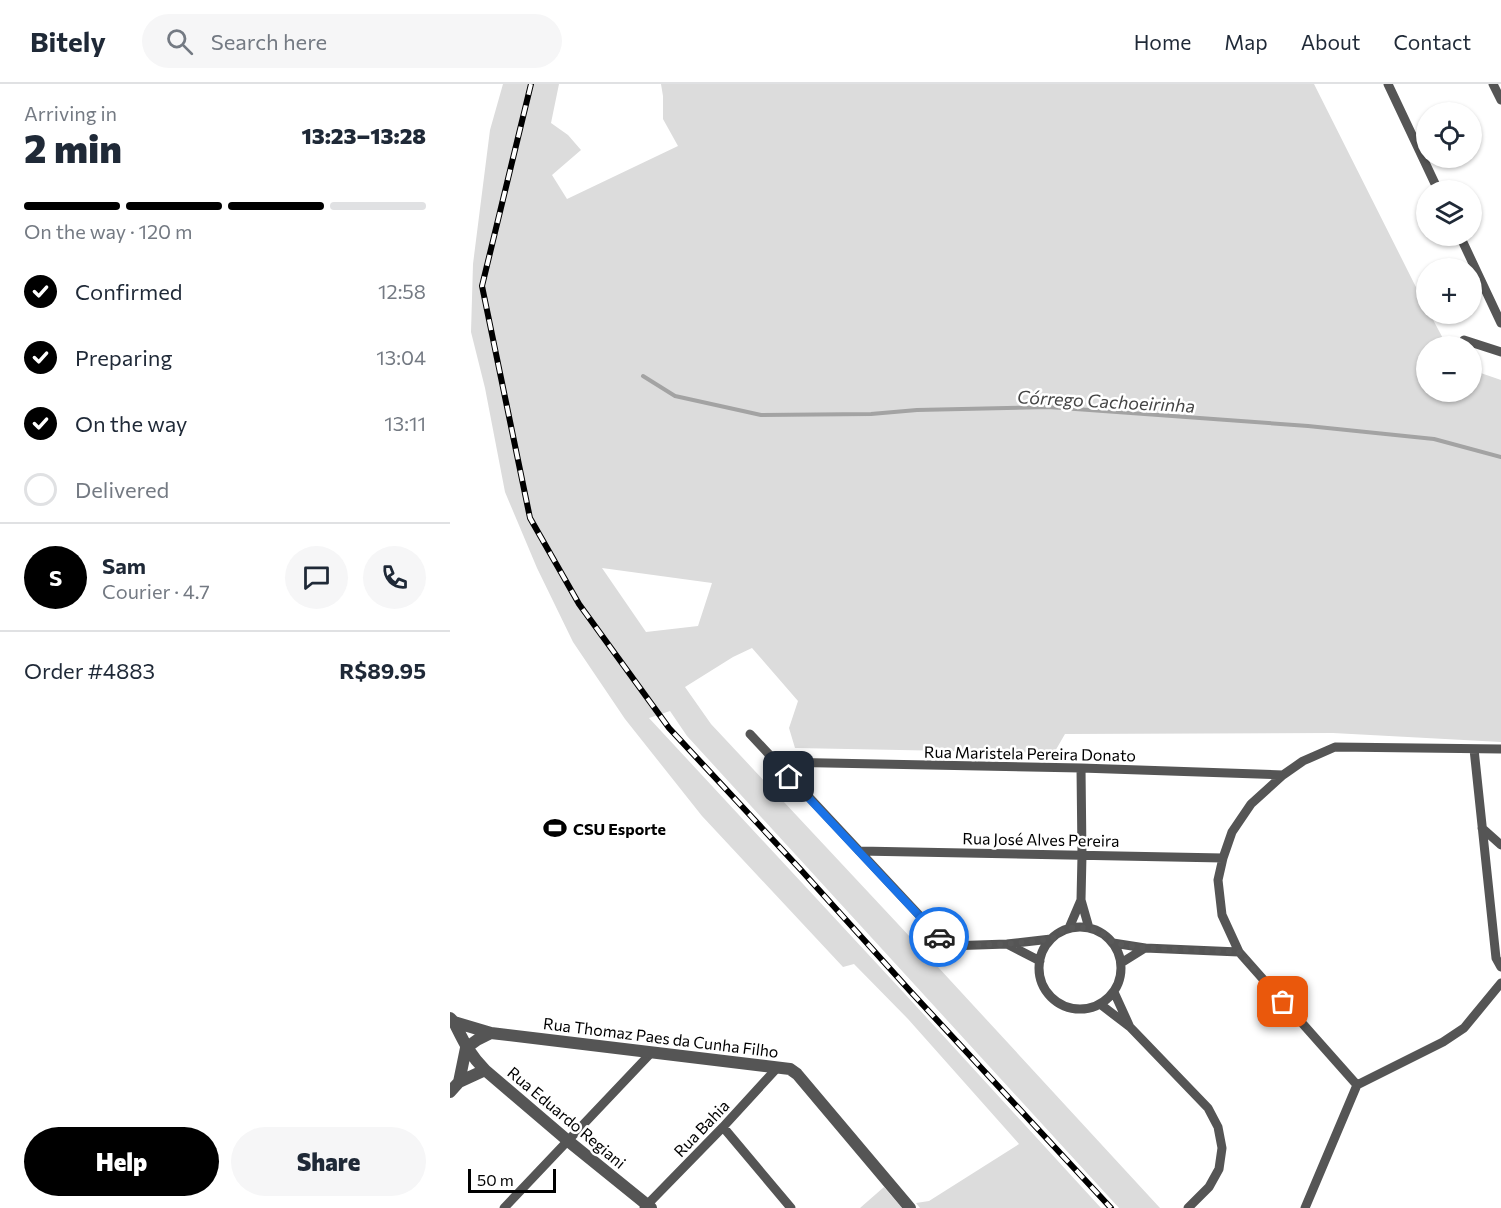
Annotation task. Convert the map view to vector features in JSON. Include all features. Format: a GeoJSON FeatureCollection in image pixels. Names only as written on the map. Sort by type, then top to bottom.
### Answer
{"type":"FeatureCollection","features":[{"type":"Feature","properties":{"kind":"street"},"geometry":{"type":"LineString","coordinates":[[1388,84],[1433,180]]}},
{"type":"Feature","properties":{"kind":"street"},"geometry":{"type":"LineString","coordinates":[[1493,84],[1501,100]]}},
{"type":"Feature","properties":{"kind":"street"},"geometry":{"type":"LineString","coordinates":[[1465,246],[1501,323]]}},
{"type":"Feature","properties":{"kind":"street"},"geometry":{"type":"LineString","coordinates":[[1482,346],[1501,352]]}},
{"type":"Feature","properties":{"kind":"street"},"geometry":{"type":"LineString","coordinates":[[750,734],[948,946],[1007,944],[1051,939]]}},
{"type":"Feature","properties":{"kind":"street"},"geometry":{"type":"LineString","coordinates":[[1357,1085],[1239,952],[1222,915],[1218,880],[1232,832],[1251,804],[1283,775],[1303,761],[1335,747],[1501,749]]}},
{"type":"Feature","properties":{"kind":"street"},"geometry":{"type":"LineString","coordinates":[[1474,749],[1496,958],[1501,967]]}},
{"type":"Feature","properties":{"kind":"street","name":"Rua Maristela Pereira Donato"},"geometry":{"type":"LineString","coordinates":[[776,762],[1081,768],[1283,775]]}},
{"type":"Feature","properties":{"kind":"street"},"geometry":{"type":"LineString","coordinates":[[1069,928],[1080,900],[1081,768]]}},
{"type":"Feature","properties":{"kind":"street"},"geometry":{"type":"LineString","coordinates":[[1482,828],[1501,845]]}},
{"type":"Feature","properties":{"kind":"street","name":"Rua José Alves Pereira"},"geometry":{"type":"LineString","coordinates":[[859,851],[1223,858]]}},
{"type":"Feature","properties":{"kind":"street"},"geometry":{"type":"LineString","coordinates":[[1080,900],[1089,928]]}},
{"type":"Feature","properties":{"kind":"street"},"geometry":{"type":"LineString","coordinates":[[1075,927],[1089,928],[1102,933],[1117,949],[1121,963],[1120,978],[1114,992],[1100,1004],[1078,1009],[1070,1008],[1051,996],[1042,984],[1040,961],[1051,939],[1062,931],[1075,927]]}},
{"type":"Feature","properties":{"kind":"street"},"geometry":{"type":"LineString","coordinates":[[1113,943],[1145,948],[1239,952]]}},
{"type":"Feature","properties":{"kind":"street"},"geometry":{"type":"LineString","coordinates":[[1007,944],[1040,961]]}},
{"type":"Feature","properties":{"kind":"street"},"geometry":{"type":"LineString","coordinates":[[1121,963],[1145,948]]}},
{"type":"Feature","properties":{"kind":"street"},"geometry":{"type":"LineString","coordinates":[[1305,1208],[1357,1085],[1443,1042],[1464,1028],[1501,982]]}},
{"type":"Feature","properties":{"kind":"street"},"geometry":{"type":"LineString","coordinates":[[1114,992],[1130,1027]]}},
{"type":"Feature","properties":{"kind":"street"},"geometry":{"type":"LineString","coordinates":[[1100,1004],[1130,1027],[1208,1108],[1218,1127],[1222,1148],[1219,1169],[1209,1186],[1188,1208]]}},
{"type":"Feature","properties":{"kind":"street","name":"Rua Thomaz Paes da Cunha Filho"},"geometry":{"type":"LineString","coordinates":[[452,1020],[492,1033],[790,1069],[798,1074],[910,1208]]}},
{"type":"Feature","properties":{"kind":"street","name":"Rua Thomaz Paes da Cunha Filho"},"geometry":{"type":"LineString","coordinates":[[452,1020],[466,1048]]}},
{"type":"Feature","properties":{"kind":"street"},"geometry":{"type":"LineString","coordinates":[[459,1082],[466,1048],[492,1033]]}},
{"type":"Feature","properties":{"kind":"street","name":"Rua Eduardo Regiani"},"geometry":{"type":"LineString","coordinates":[[466,1048],[485,1070],[647,1207]]}},
{"type":"Feature","properties":{"kind":"street"},"geometry":{"type":"LineString","coordinates":[[504,1208],[651,1053]]}},
{"type":"Feature","properties":{"kind":"street","name":"Rua Bahia"},"geometry":{"type":"LineString","coordinates":[[647,1207],[778,1067]]}},
{"type":"Feature","properties":{"kind":"street"},"geometry":{"type":"LineString","coordinates":[[450,1092],[459,1082],[485,1070]]}},
{"type":"Feature","properties":{"kind":"street"},"geometry":{"type":"LineString","coordinates":[[723,1127],[791,1208]]}},
{"type":"Feature","properties":{"kind":"shaded area"},"geometry":{"type":"Polygon","coordinates":[[[503,84],[559,84],[551,123],[568,135],[581,150],[552,175],[567,199],[678,146],[663,119],[661,84],[1314,84],[1416,287],[1416,324],[1435,324],[1442,336],[1416,336],[1416,402],[1482,402],[1482,373],[1501,380],[1501,742],[1333,733],[1065,734],[1054,753],[795,748],[789,728],[798,701],[752,648],[685,687],[711,724],[1160,1208],[1119,1208],[687,736],[670,711],[649,718],[1101,1208],[920,1208],[916,1203],[929,1201],[1019,1144],[908,1019],[854,964],[843,967],[702,816],[625,719],[573,642],[537,568],[505,492],[485,388],[471,332],[473,264],[490,130],[503,84]],[[602,568],[646,632],[698,626],[712,583],[602,568]]]}},
{"type":"Feature","properties":{"kind":"shaded area"},"geometry":{"type":"Polygon","coordinates":[[[884,1187],[902,1208],[860,1208],[884,1187]]]}},
{"type":"Feature","properties":{"kind":"waterway","name":"Córrego Cachoeirinha"},"geometry":{"type":"LineString","coordinates":[[643,376],[675,396],[761,415],[871,414],[917,410],[1048,407],[1308,426],[1434,439],[1501,457]]}},
{"type":"Feature","properties":{"kind":"railway"},"geometry":{"type":"LineString","coordinates":[[531,84],[482,286],[530,518],[579,604],[669,728],[1111,1208]]}},
{"type":"Feature","properties":{"kind":"way so far"},"geometry":{"type":"LineString","coordinates":[[939,937],[948,946],[1007,944],[1051,939],[1062,931],[1075,927],[1089,928],[1102,933],[1113,943],[1145,948],[1239,952],[1283,1002]]}},
{"type":"Feature","properties":{"kind":"place","name":"CSU Esporte"},"geometry":{"type":"Point","coordinates":[555,828]}},
{"type":"Feature","properties":{"kind":"route"},"geometry":{"type":"LineString","coordinates":[[789,777],[939,937]]}}]}
